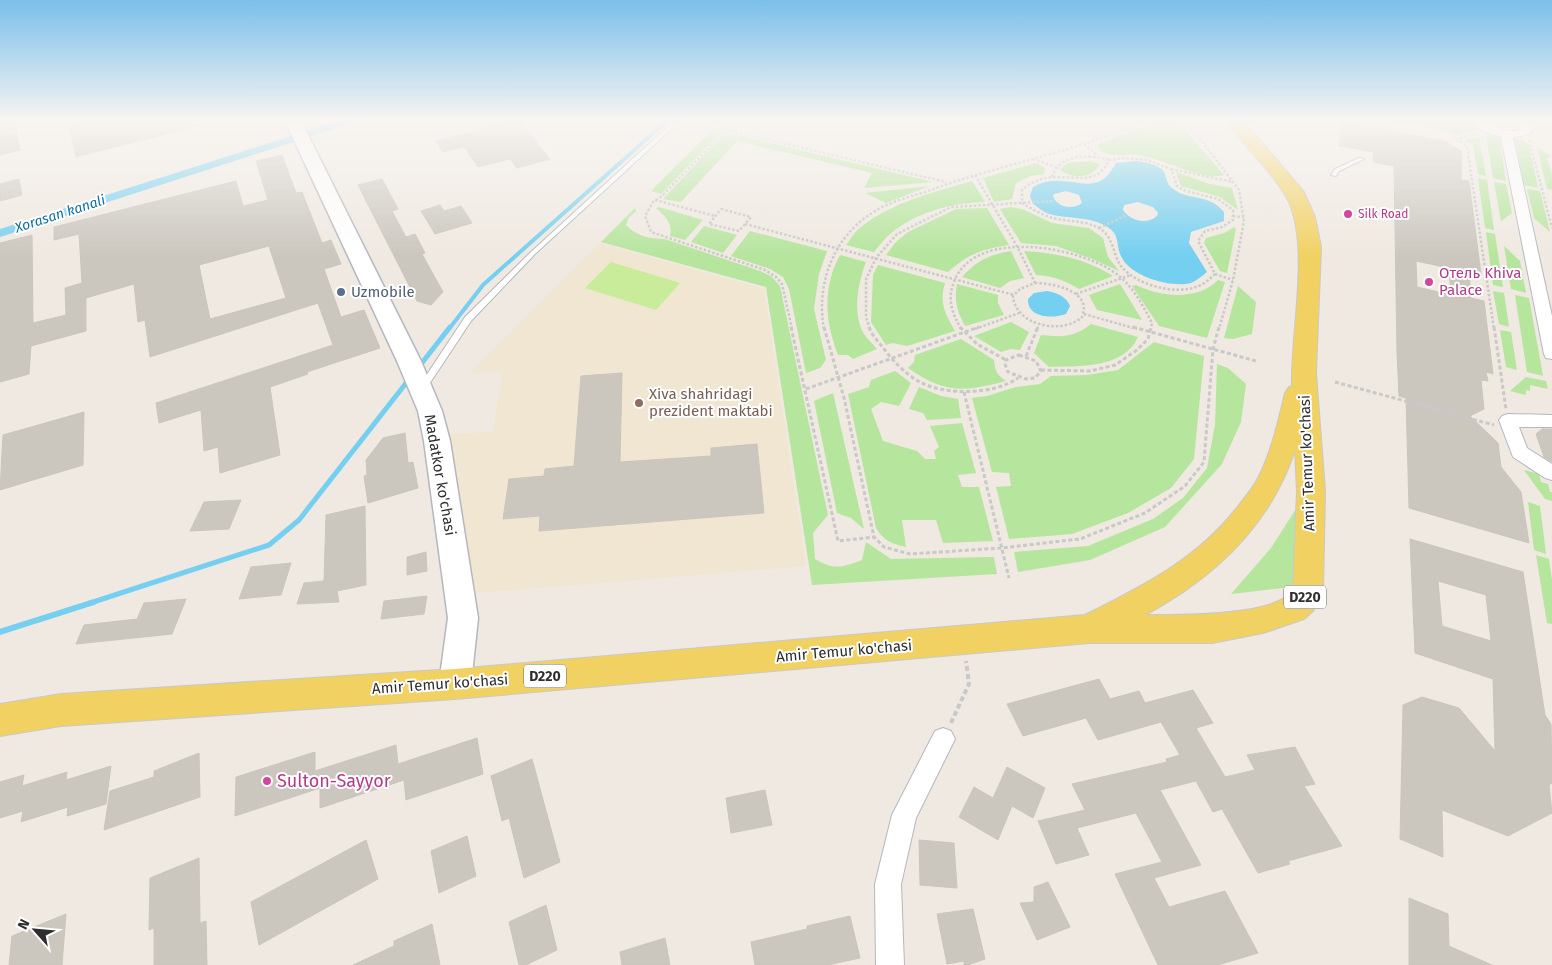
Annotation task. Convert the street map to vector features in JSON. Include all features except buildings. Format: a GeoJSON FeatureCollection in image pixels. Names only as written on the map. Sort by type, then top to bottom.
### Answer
{"type":"FeatureCollection","features":[{"type":"Feature","properties":{"kind":"main road","name":"Amir Temur ko'chasi"},"geometry":{"type":"LineString","coordinates":[[0,720],[61,710],[455,684],[1089,629],[1212,629],[1293,610],[1302,602],[1308,591],[1311,491],[1304,373],[1310,247],[1305,216],[1294,192],[1273,166]]}},
{"type":"Feature","properties":{"kind":"main road","name":"Amir Temur ko'chasi"},"geometry":{"type":"LineString","coordinates":[[1089,629],[1173,585],[1212,556],[1244,522],[1268,485],[1284,446],[1304,373]]}},
{"type":"Feature","properties":{"kind":"street","name":"Madatkor ko'chasi"},"geometry":{"type":"LineString","coordinates":[[315,166],[430,411],[437,441],[463,618],[455,684]]}},
{"type":"Feature","properties":{"kind":"street"},"geometry":{"type":"LineString","coordinates":[[1525,166],[1552,354]]}},
{"type":"Feature","properties":{"kind":"street"},"geometry":{"type":"LineString","coordinates":[[1552,421],[1510,425],[1519,452],[1544,466],[1552,473]]}},
{"type":"Feature","properties":{"kind":"street"},"geometry":{"type":"LineString","coordinates":[[890,965],[888,884],[904,815],[943,739]]}},
{"type":"Feature","properties":{"kind":"lane"},"geometry":{"type":"LineString","coordinates":[[416,378],[468,319],[533,253],[628,166]]}},
{"type":"Feature","properties":{"kind":"lane"},"geometry":{"type":"LineString","coordinates":[[1334,175],[1337,170],[1346,166]]}},
{"type":"Feature","properties":{"kind":"path"},"geometry":{"type":"LineString","coordinates":[[690,166],[655,200],[645,216],[651,232],[765,270],[776,277],[782,284],[838,541],[874,537]]}},
{"type":"Feature","properties":{"kind":"path"},"geometry":{"type":"LineString","coordinates":[[880,166],[948,182]]}},
{"type":"Feature","properties":{"kind":"path"},"geometry":{"type":"LineString","coordinates":[[1008,166],[948,182],[870,214],[852,228],[837,247],[827,272],[822,308],[824,326],[839,378],[874,537],[884,547],[910,554],[1002,548],[1080,539],[1145,513],[1185,486],[1204,462],[1212,349],[1233,280],[1244,217],[1239,190],[1222,166]]}},
{"type":"Feature","properties":{"kind":"path"},"geometry":{"type":"LineString","coordinates":[[1022,203],[1022,190],[1030,182],[1052,177],[1088,179],[1101,174],[1107,166]]}},
{"type":"Feature","properties":{"kind":"path"},"geometry":{"type":"LineString","coordinates":[[1164,166],[1234,182]]}},
{"type":"Feature","properties":{"kind":"path"},"geometry":{"type":"LineString","coordinates":[[1335,382],[1510,425],[1470,166]]}},
{"type":"Feature","properties":{"kind":"path"},"geometry":{"type":"LineString","coordinates":[[1536,166],[1552,228]]}},
{"type":"Feature","properties":{"kind":"path"},"geometry":{"type":"LineString","coordinates":[[1052,177],[1056,167]]}},
{"type":"Feature","properties":{"kind":"path"},"geometry":{"type":"LineString","coordinates":[[1170,169],[1177,186],[1186,191],[1218,200],[1233,210],[1233,220],[1222,228],[1205,231],[1198,241],[1204,254],[1214,265],[1215,274]]}},
{"type":"Feature","properties":{"kind":"path"},"geometry":{"type":"LineString","coordinates":[[975,175],[994,204],[1035,283]]}},
{"type":"Feature","properties":{"kind":"path"},"geometry":{"type":"LineString","coordinates":[[655,200],[715,216]]}},
{"type":"Feature","properties":{"kind":"path"},"geometry":{"type":"LineString","coordinates":[[1041,370],[1036,377],[1018,378],[1006,386],[964,392],[940,389],[918,381],[892,359],[871,333],[866,317],[866,279],[876,258],[897,234],[952,206],[1055,202]]}},
{"type":"Feature","properties":{"kind":"path"},"geometry":{"type":"LineString","coordinates":[[1022,203],[1052,218],[1099,228],[1110,235],[1122,268],[1131,275],[1153,285],[1173,289],[1195,287],[1215,274]]}},
{"type":"Feature","properties":{"kind":"path"},"geometry":{"type":"LineString","coordinates":[[721,209],[751,217],[739,232],[709,224],[715,216],[721,209]]}},
{"type":"Feature","properties":{"kind":"path"},"geometry":{"type":"LineString","coordinates":[[1099,228],[1127,215]]}},
{"type":"Feature","properties":{"kind":"path"},"geometry":{"type":"LineString","coordinates":[[1233,216],[1244,217]]}},
{"type":"Feature","properties":{"kind":"path"},"geometry":{"type":"LineString","coordinates":[[745,224],[1014,295]]}},
{"type":"Feature","properties":{"kind":"path"},"geometry":{"type":"LineString","coordinates":[[1006,360],[973,342],[951,310],[950,293],[954,279],[972,259],[992,251],[1018,248],[1053,249],[1067,252],[1115,272],[1138,299],[1152,322],[1148,339],[1138,350],[1115,365],[1090,371],[1041,370]]}},
{"type":"Feature","properties":{"kind":"path"},"geometry":{"type":"LineString","coordinates":[[1215,274],[1233,280]]}},
{"type":"Feature","properties":{"kind":"path"},"geometry":{"type":"LineString","coordinates":[[1076,294],[1131,275]]}},
{"type":"Feature","properties":{"kind":"path"},"geometry":{"type":"LineString","coordinates":[[1035,283],[1057,285],[1076,294],[1085,307],[1084,314],[1079,321],[1059,327],[1039,325],[1023,317],[1013,302],[1014,295],[1018,289],[1035,283]]}},
{"type":"Feature","properties":{"kind":"path"},"geometry":{"type":"LineString","coordinates":[[806,389],[1019,313]]}},
{"type":"Feature","properties":{"kind":"path"},"geometry":{"type":"LineString","coordinates":[[1084,314],[1256,361]]}},
{"type":"Feature","properties":{"kind":"path"},"geometry":{"type":"LineString","coordinates":[[1026,356],[1039,325]]}},
{"type":"Feature","properties":{"kind":"path"},"geometry":{"type":"LineString","coordinates":[[1006,360],[1014,356],[1026,356],[1039,363],[1041,370]]}},
{"type":"Feature","properties":{"kind":"path"},"geometry":{"type":"LineString","coordinates":[[1006,360],[1005,364],[1008,372],[1018,378]]}},
{"type":"Feature","properties":{"kind":"path"},"geometry":{"type":"LineString","coordinates":[[964,392],[1009,578]]}},
{"type":"Feature","properties":{"kind":"path"},"geometry":{"type":"LineString","coordinates":[[943,739],[969,684],[966,662]]}},
{"type":"Feature","properties":{"kind":"shaded area","name":"Xiva shahridagi prezident maktabi"},"geometry":{"type":"Polygon","coordinates":[[[600,243],[764,289],[806,566],[476,593],[449,434],[493,432],[502,372],[470,373],[600,243]]]}},
{"type":"Feature","properties":{"kind":"green space"},"geometry":{"type":"Polygon","coordinates":[[[676,166],[688,166],[661,194],[651,191],[676,166]]]}},
{"type":"Feature","properties":{"kind":"green space"},"geometry":{"type":"Polygon","coordinates":[[[694,166],[714,166],[681,202],[663,199],[694,166]]]}},
{"type":"Feature","properties":{"kind":"green space"},"geometry":{"type":"Polygon","coordinates":[[[843,166],[866,166],[933,182],[864,188],[872,173],[843,166]]]}},
{"type":"Feature","properties":{"kind":"green space"},"geometry":{"type":"Polygon","coordinates":[[[1025,166],[1041,166],[1045,168],[1044,174],[1031,176],[1016,183],[1012,199],[994,202],[983,178],[1025,166]]]}},
{"type":"Feature","properties":{"kind":"green space"},"geometry":{"type":"Polygon","coordinates":[[[1064,166],[1099,166],[1088,175],[1082,176],[1071,175],[1060,170],[1064,166]]]}},
{"type":"Feature","properties":{"kind":"green space"},"geometry":{"type":"Polygon","coordinates":[[[1175,166],[1216,166],[1224,175],[1215,176],[1175,166]]]}},
{"type":"Feature","properties":{"kind":"green space"},"geometry":{"type":"Polygon","coordinates":[[[1477,166],[1484,166],[1486,176],[1478,174],[1477,166]]]}},
{"type":"Feature","properties":{"kind":"green space"},"geometry":{"type":"Polygon","coordinates":[[[1491,166],[1504,166],[1506,181],[1493,178],[1491,166]]]}},
{"type":"Feature","properties":{"kind":"green space"},"geometry":{"type":"Polygon","coordinates":[[[1520,166],[1533,166],[1538,188],[1524,185],[1520,166]]]}},
{"type":"Feature","properties":{"kind":"green space"},"geometry":{"type":"Polygon","coordinates":[[[1542,166],[1550,166],[1552,174],[1552,190],[1547,189],[1542,166]]]}},
{"type":"Feature","properties":{"kind":"green space"},"geometry":{"type":"Polygon","coordinates":[[[1176,172],[1210,184],[1232,188],[1238,210],[1220,197],[1181,186],[1176,172]]]}},
{"type":"Feature","properties":{"kind":"green space"},"geometry":{"type":"Polygon","coordinates":[[[1478,178],[1487,180],[1494,230],[1485,228],[1478,178]]]}},
{"type":"Feature","properties":{"kind":"green space"},"geometry":{"type":"Polygon","coordinates":[[[972,181],[985,202],[959,204],[923,214],[900,226],[874,252],[846,245],[859,229],[886,211],[914,199],[972,181]]]}},
{"type":"Feature","properties":{"kind":"green space"},"geometry":{"type":"Polygon","coordinates":[[[1494,182],[1506,184],[1512,213],[1501,221],[1494,182]]]}},
{"type":"Feature","properties":{"kind":"green space"},"geometry":{"type":"Polygon","coordinates":[[[930,186],[886,203],[865,193],[930,186]]]}},
{"type":"Feature","properties":{"kind":"green space"},"geometry":{"type":"Polygon","coordinates":[[[1527,189],[1540,191],[1550,232],[1534,218],[1527,189]]]}},
{"type":"Feature","properties":{"kind":"green space"},"geometry":{"type":"Polygon","coordinates":[[[659,207],[703,220],[685,240],[670,236],[669,224],[656,208],[659,207]]]}},
{"type":"Feature","properties":{"kind":"green space"},"geometry":{"type":"Polygon","coordinates":[[[1011,207],[1022,209],[1052,223],[1089,228],[1103,238],[1108,257],[1119,271],[1056,246],[1021,243],[1000,209],[1011,207]]]}},
{"type":"Feature","properties":{"kind":"green space"},"geometry":{"type":"Polygon","coordinates":[[[635,208],[636,211],[629,217],[626,225],[634,232],[649,237],[665,239],[760,271],[771,276],[780,286],[828,515],[813,533],[815,559],[821,563],[838,567],[855,563],[862,560],[866,542],[891,559],[994,557],[997,574],[812,585],[766,287],[601,242],[635,208]]]}},
{"type":"Feature","properties":{"kind":"green space"},"geometry":{"type":"Polygon","coordinates":[[[987,208],[1009,245],[976,253],[948,272],[886,255],[895,243],[908,232],[956,209],[987,208]]]}},
{"type":"Feature","properties":{"kind":"green space"},"geometry":{"type":"Polygon","coordinates":[[[704,226],[737,235],[723,253],[691,242],[704,226]]]}},
{"type":"Feature","properties":{"kind":"green space"},"geometry":{"type":"Polygon","coordinates":[[[1234,227],[1236,229],[1227,273],[1220,271],[1204,243],[1206,238],[1224,233],[1234,227]]]}},
{"type":"Feature","properties":{"kind":"green space"},"geometry":{"type":"Polygon","coordinates":[[[750,231],[827,251],[819,274],[814,309],[826,360],[820,368],[806,373],[789,289],[783,277],[770,269],[731,256],[750,231]]]}},
{"type":"Feature","properties":{"kind":"green space"},"geometry":{"type":"Polygon","coordinates":[[[1486,232],[1495,234],[1503,287],[1493,285],[1486,232]]]}},
{"type":"Feature","properties":{"kind":"green space"},"geometry":{"type":"Polygon","coordinates":[[[1504,246],[1520,261],[1526,293],[1511,289],[1504,246]]]}},
{"type":"Feature","properties":{"kind":"green space"},"geometry":{"type":"Polygon","coordinates":[[[1011,251],[1024,278],[1010,281],[1000,288],[962,277],[973,266],[984,259],[1011,251]]]}},
{"type":"Feature","properties":{"kind":"green space"},"geometry":{"type":"Polygon","coordinates":[[[1024,251],[1048,253],[1082,261],[1113,276],[1079,289],[1058,279],[1036,275],[1024,251]]]}},
{"type":"Feature","properties":{"kind":"green space"},"geometry":{"type":"Polygon","coordinates":[[[840,255],[866,262],[859,288],[858,317],[864,334],[877,349],[853,359],[848,355],[838,355],[828,317],[827,305],[830,280],[840,255]]]}},
{"type":"Feature","properties":{"kind":"green space"},"geometry":{"type":"Polygon","coordinates":[[[611,262],[680,283],[656,310],[585,288],[611,262]]]}},
{"type":"Feature","properties":{"kind":"green space"},"geometry":{"type":"Polygon","coordinates":[[[878,265],[945,283],[943,290],[944,308],[955,331],[907,346],[893,343],[886,345],[871,322],[873,275],[878,265]]]}},
{"type":"Feature","properties":{"kind":"green space"},"geometry":{"type":"Polygon","coordinates":[[[1218,280],[1225,282],[1207,338],[1159,326],[1132,286],[1136,285],[1156,292],[1178,295],[1200,291],[1210,287],[1218,280]]]}},
{"type":"Feature","properties":{"kind":"green space"},"geometry":{"type":"Polygon","coordinates":[[[957,284],[998,295],[998,303],[1004,315],[965,326],[957,306],[957,284]]]}},
{"type":"Feature","properties":{"kind":"green space"},"geometry":{"type":"Polygon","coordinates":[[[1120,284],[1142,320],[1097,310],[1089,295],[1120,284]]]}},
{"type":"Feature","properties":{"kind":"green space"},"geometry":{"type":"Polygon","coordinates":[[[1238,286],[1256,302],[1252,334],[1233,339],[1224,338],[1238,286]]]}},
{"type":"Feature","properties":{"kind":"green space"},"geometry":{"type":"Polygon","coordinates":[[[1493,291],[1504,293],[1509,327],[1499,324],[1493,291]]]}},
{"type":"Feature","properties":{"kind":"green space"},"geometry":{"type":"Polygon","coordinates":[[[1515,295],[1529,298],[1543,376],[1527,372],[1515,295]]]}},
{"type":"Feature","properties":{"kind":"green space"},"geometry":{"type":"Polygon","coordinates":[[[1011,322],[1029,332],[1020,350],[1011,349],[1001,352],[974,336],[1011,322]]]}},
{"type":"Feature","properties":{"kind":"green space"},"geometry":{"type":"Polygon","coordinates":[[[1091,324],[1138,337],[1122,355],[1099,364],[1086,366],[1049,367],[1034,353],[1041,335],[1068,336],[1085,329],[1091,324]]]}},
{"type":"Feature","properties":{"kind":"green space"},"geometry":{"type":"Polygon","coordinates":[[[1500,330],[1511,332],[1517,370],[1506,367],[1500,330]]]}},
{"type":"Feature","properties":{"kind":"green space"},"geometry":{"type":"Polygon","coordinates":[[[961,339],[994,360],[997,372],[1006,381],[966,389],[955,388],[933,383],[908,368],[914,362],[915,355],[961,339]]]}},
{"type":"Feature","properties":{"kind":"green space"},"geometry":{"type":"Polygon","coordinates":[[[1154,342],[1204,356],[1194,459],[1171,488],[1128,513],[1072,534],[1009,539],[996,487],[1011,486],[1009,473],[992,472],[972,398],[987,396],[1016,387],[1040,384],[1051,376],[1087,375],[1118,370],[1154,342]]]}},
{"type":"Feature","properties":{"kind":"green space"},"geometry":{"type":"Polygon","coordinates":[[[1217,364],[1228,368],[1246,384],[1241,422],[1222,464],[1165,527],[1090,560],[1018,572],[1014,552],[1088,546],[1153,519],[1183,498],[1207,468],[1215,425],[1217,364]]]}},
{"type":"Feature","properties":{"kind":"green space"},"geometry":{"type":"Polygon","coordinates":[[[895,371],[911,383],[899,406],[881,402],[871,409],[883,441],[917,451],[925,459],[936,459],[934,451],[939,447],[930,426],[962,423],[976,473],[958,475],[962,487],[979,487],[993,541],[943,543],[936,520],[902,520],[906,547],[889,541],[876,528],[848,394],[869,387],[871,380],[895,371]]]}},
{"type":"Feature","properties":{"kind":"green space"},"geometry":{"type":"Polygon","coordinates":[[[1526,377],[1546,381],[1548,389],[1530,385],[1530,391],[1526,390],[1526,395],[1510,391],[1526,377]]]}},
{"type":"Feature","properties":{"kind":"green space"},"geometry":{"type":"Polygon","coordinates":[[[919,387],[941,396],[958,399],[961,418],[927,420],[923,413],[909,409],[919,387]]]}},
{"type":"Feature","properties":{"kind":"green space"},"geometry":{"type":"Polygon","coordinates":[[[833,393],[864,529],[851,518],[837,513],[814,401],[833,393]]]}},
{"type":"Feature","properties":{"kind":"green space"},"geometry":{"type":"Polygon","coordinates":[[[1524,470],[1539,474],[1541,482],[1548,484],[1550,492],[1552,492],[1552,501],[1545,499],[1524,470]]]}},
{"type":"Feature","properties":{"kind":"green space"},"geometry":{"type":"Polygon","coordinates":[[[1301,501],[1293,587],[1231,594],[1271,548],[1301,501]]]}},
{"type":"Feature","properties":{"kind":"green space"},"geometry":{"type":"Polygon","coordinates":[[[1528,502],[1540,506],[1546,554],[1534,550],[1528,502]]]}},
{"type":"Feature","properties":{"kind":"green space"},"geometry":{"type":"Polygon","coordinates":[[[1536,555],[1549,559],[1552,580],[1552,624],[1547,623],[1536,555]]]}},
{"type":"Feature","properties":{"kind":"water"},"geometry":{"type":"Polygon","coordinates":[[[1114,166],[1158,166],[1165,174],[1172,188],[1185,195],[1205,199],[1218,206],[1224,212],[1224,221],[1191,232],[1189,243],[1207,272],[1191,283],[1183,284],[1153,280],[1143,276],[1127,265],[1122,258],[1117,239],[1109,228],[1096,221],[1049,214],[1033,204],[1030,196],[1033,187],[1036,185],[1053,181],[1095,183],[1103,180],[1114,166]],[[1066,191],[1054,194],[1053,196],[1058,203],[1066,207],[1074,207],[1082,203],[1079,195],[1066,191]],[[1138,202],[1124,205],[1123,210],[1130,217],[1144,221],[1157,216],[1158,213],[1153,207],[1138,202]]]}},
{"type":"Feature","properties":{"kind":"water"},"geometry":{"type":"Polygon","coordinates":[[[1047,291],[1064,297],[1070,306],[1066,314],[1061,316],[1042,316],[1032,310],[1028,299],[1034,293],[1047,291]]]}},
{"type":"Feature","properties":{"kind":"waterway","name":"Xorasan kanali"},"geometry":{"type":"LineString","coordinates":[[0,233],[208,166]]}},
{"type":"Feature","properties":{"kind":"waterway"},"geometry":{"type":"LineString","coordinates":[[449,329],[483,285],[616,166]]}},
{"type":"Feature","properties":{"kind":"waterway"},"geometry":{"type":"LineString","coordinates":[[418,368],[450,327]]}},
{"type":"Feature","properties":{"kind":"waterway"},"geometry":{"type":"LineString","coordinates":[[90,603],[269,545],[299,520],[410,378]]}},
{"type":"Feature","properties":{"kind":"waterway"},"geometry":{"type":"LineString","coordinates":[[0,632],[94,602]]}},
{"type":"Feature","properties":{"kind":"place","name":"Silk Road"},"geometry":{"type":"Point","coordinates":[1348,214]}},
{"type":"Feature","properties":{"kind":"place","name":"Отель Khiva Palace"},"geometry":{"type":"Point","coordinates":[1429,282]}},
{"type":"Feature","properties":{"kind":"place","name":"Uzmobile"},"geometry":{"type":"Point","coordinates":[341,292]}},
{"type":"Feature","properties":{"kind":"place","name":"Xiva shahridagi prezident maktabi"},"geometry":{"type":"Point","coordinates":[639,403]}},
{"type":"Feature","properties":{"kind":"place","name":"Sulton-Sayyor"},"geometry":{"type":"Point","coordinates":[267,781]}}]}
